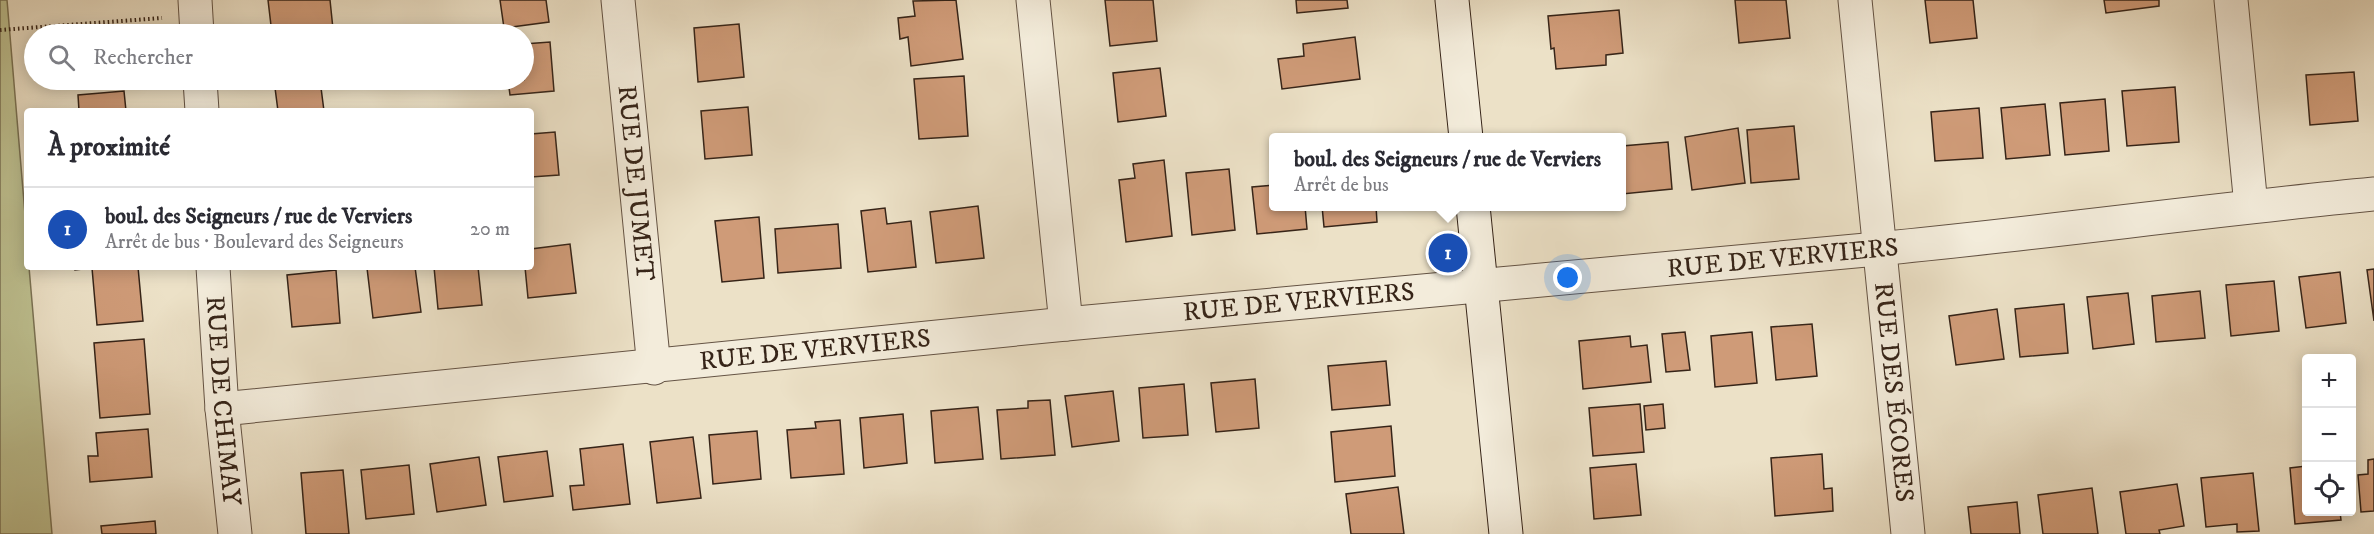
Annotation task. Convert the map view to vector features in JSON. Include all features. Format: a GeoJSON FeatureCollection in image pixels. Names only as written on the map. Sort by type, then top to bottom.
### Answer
{"type":"FeatureCollection","features":[{"type":"Feature","properties":{"kind":"street","name":"RUE DE JUMET"},"geometry":{"type":"LineString","coordinates":[[618,0],[654,368]]}},
{"type":"Feature","properties":{"kind":"street"},"geometry":{"type":"LineString","coordinates":[[1033,0],[1066,324]]}},
{"type":"Feature","properties":{"kind":"street"},"geometry":{"type":"LineString","coordinates":[[1452,0],[1465,133]]}},
{"type":"Feature","properties":{"kind":"street","name":"RUE DES ÉCORES"},"geometry":{"type":"LineString","coordinates":[[1855,0],[1908,534]]}},
{"type":"Feature","properties":{"kind":"street"},"geometry":{"type":"LineString","coordinates":[[2231,0],[2251,206]]}},
{"type":"Feature","properties":{"kind":"street"},"geometry":{"type":"LineString","coordinates":[[201,90],[202,108]]}},
{"type":"Feature","properties":{"kind":"street","name":"RUE DE VERVIERS"},"geometry":{"type":"LineString","coordinates":[[222,409],[654,368],[1066,324],[1480,284],[1881,249],[2374,194]]}},
{"type":"Feature","properties":{"kind":"street"},"geometry":{"type":"LineString","coordinates":[[1473,211],[1506,534]]}},
{"type":"Feature","properties":{"kind":"street","name":"RUE DE CHIMAY"},"geometry":{"type":"LineString","coordinates":[[213,270],[222,409],[235,534]]}},
{"type":"Feature","properties":{"kind":"path"},"geometry":{"type":"LineString","coordinates":[[90,24],[196,17]]}},
{"type":"Feature","properties":{"kind":"path"},"geometry":{"type":"LineString","coordinates":[[0,30],[24,28]]}},
{"type":"Feature","properties":{"kind":"green space"},"geometry":{"type":"Polygon","coordinates":[[[0,0],[7,0],[24,202],[24,270],[29,270],[52,534],[0,534],[0,0]]]}},
{"type":"Feature","properties":{"kind":"building"},"geometry":{"type":"Polygon","coordinates":[[[268,0],[330,0],[332,24],[271,24],[268,0]]]}},
{"type":"Feature","properties":{"kind":"building"},"geometry":{"type":"Polygon","coordinates":[[[500,0],[546,0],[549,22],[503,24],[500,0]]]}},
{"type":"Feature","properties":{"kind":"building"},"geometry":{"type":"Polygon","coordinates":[[[956,0],[963,59],[911,66],[908,37],[900,39],[898,18],[915,16],[913,1],[956,0]]]}},
{"type":"Feature","properties":{"kind":"building"},"geometry":{"type":"Polygon","coordinates":[[[1105,0],[1153,0],[1157,41],[1110,46],[1105,0]]]}},
{"type":"Feature","properties":{"kind":"building"},"geometry":{"type":"Polygon","coordinates":[[[1296,0],[1347,0],[1348,8],[1297,13],[1296,0]]]}},
{"type":"Feature","properties":{"kind":"building"},"geometry":{"type":"Polygon","coordinates":[[[1735,0],[1786,0],[1790,38],[1739,43],[1735,0]]]}},
{"type":"Feature","properties":{"kind":"building"},"geometry":{"type":"Polygon","coordinates":[[[1925,0],[1973,0],[1977,38],[1930,43],[1925,0]]]}},
{"type":"Feature","properties":{"kind":"building"},"geometry":{"type":"Polygon","coordinates":[[[2104,0],[2159,0],[2159,6],[2106,13],[2104,0]]]}},
{"type":"Feature","properties":{"kind":"building"},"geometry":{"type":"Polygon","coordinates":[[[1619,10],[1623,53],[1606,55],[1606,65],[1556,69],[1554,48],[1551,49],[1548,16],[1619,10]]]}},
{"type":"Feature","properties":{"kind":"building"},"geometry":{"type":"Polygon","coordinates":[[[739,24],[744,77],[698,82],[694,28],[739,24]]]}},
{"type":"Feature","properties":{"kind":"building"},"geometry":{"type":"Polygon","coordinates":[[[1355,37],[1360,79],[1282,89],[1278,59],[1304,56],[1303,44],[1355,37]]]}},
{"type":"Feature","properties":{"kind":"building"},"geometry":{"type":"Polygon","coordinates":[[[550,42],[554,91],[510,95],[509,90],[534,90],[534,43],[550,42]]]}},
{"type":"Feature","properties":{"kind":"building"},"geometry":{"type":"Polygon","coordinates":[[[1160,68],[1166,116],[1118,122],[1113,73],[1160,68]]]}},
{"type":"Feature","properties":{"kind":"building"},"geometry":{"type":"Polygon","coordinates":[[[2354,72],[2358,121],[2310,125],[2306,75],[2354,72]]]}},
{"type":"Feature","properties":{"kind":"building"},"geometry":{"type":"Polygon","coordinates":[[[964,76],[968,136],[919,139],[914,79],[964,76]]]}},
{"type":"Feature","properties":{"kind":"building"},"geometry":{"type":"Polygon","coordinates":[[[2175,87],[2179,142],[2127,146],[2122,91],[2175,87]]]}},
{"type":"Feature","properties":{"kind":"building"},"geometry":{"type":"Polygon","coordinates":[[[275,90],[321,90],[324,108],[278,108],[275,90]]]}},
{"type":"Feature","properties":{"kind":"building"},"geometry":{"type":"Polygon","coordinates":[[[124,91],[126,108],[79,108],[78,95],[124,91]]]}},
{"type":"Feature","properties":{"kind":"building"},"geometry":{"type":"Polygon","coordinates":[[[2105,99],[2109,151],[2065,155],[2060,103],[2105,99]]]}},
{"type":"Feature","properties":{"kind":"building"},"geometry":{"type":"Polygon","coordinates":[[[2045,104],[2050,155],[2006,159],[2001,108],[2045,104]]]}},
{"type":"Feature","properties":{"kind":"building"},"geometry":{"type":"Polygon","coordinates":[[[748,107],[752,155],[705,159],[701,111],[748,107]]]}},
{"type":"Feature","properties":{"kind":"building"},"geometry":{"type":"Polygon","coordinates":[[[1979,108],[1983,158],[1935,161],[1931,112],[1979,108]]]}},
{"type":"Feature","properties":{"kind":"building"},"geometry":{"type":"Polygon","coordinates":[[[1794,126],[1799,179],[1751,183],[1747,130],[1794,126]]]}},
{"type":"Feature","properties":{"kind":"building"},"geometry":{"type":"Polygon","coordinates":[[[1738,128],[1745,183],[1692,190],[1685,137],[1738,128]]]}},
{"type":"Feature","properties":{"kind":"building"},"geometry":{"type":"Polygon","coordinates":[[[555,132],[559,175],[534,177],[534,134],[555,132]]]}},
{"type":"Feature","properties":{"kind":"building"},"geometry":{"type":"Polygon","coordinates":[[[1668,142],[1672,189],[1626,194],[1626,146],[1668,142]]]}},
{"type":"Feature","properties":{"kind":"building"},"geometry":{"type":"Polygon","coordinates":[[[1164,160],[1172,236],[1126,242],[1119,180],[1135,178],[1133,164],[1164,160]]]}},
{"type":"Feature","properties":{"kind":"building"},"geometry":{"type":"Polygon","coordinates":[[[1229,169],[1235,230],[1192,235],[1186,173],[1229,169]]]}},
{"type":"Feature","properties":{"kind":"building"},"geometry":{"type":"Polygon","coordinates":[[[1269,185],[1269,211],[1305,211],[1307,229],[1257,234],[1252,187],[1269,185]]]}},
{"type":"Feature","properties":{"kind":"building"},"geometry":{"type":"Polygon","coordinates":[[[978,206],[984,258],[936,263],[930,212],[978,206]]]}},
{"type":"Feature","properties":{"kind":"building"},"geometry":{"type":"Polygon","coordinates":[[[885,208],[887,224],[911,221],[916,267],[868,272],[861,211],[885,208]]]}},
{"type":"Feature","properties":{"kind":"building"},"geometry":{"type":"Polygon","coordinates":[[[1322,211],[1376,211],[1377,222],[1324,227],[1322,211]]]}},
{"type":"Feature","properties":{"kind":"building"},"geometry":{"type":"Polygon","coordinates":[[[759,217],[764,278],[722,282],[715,221],[759,217]]]}},
{"type":"Feature","properties":{"kind":"building"},"geometry":{"type":"Polygon","coordinates":[[[838,224],[841,268],[778,273],[775,229],[838,224]]]}},
{"type":"Feature","properties":{"kind":"building"},"geometry":{"type":"Polygon","coordinates":[[[570,244],[576,293],[528,298],[525,270],[534,270],[534,249],[570,244]]]}},
{"type":"Feature","properties":{"kind":"building"},"geometry":{"type":"Polygon","coordinates":[[[2374,269],[2374,321],[2367,270],[2374,269]]]}},
{"type":"Feature","properties":{"kind":"building"},"geometry":{"type":"Polygon","coordinates":[[[92,270],[138,270],[143,321],[97,325],[92,270]]]}},
{"type":"Feature","properties":{"kind":"building"},"geometry":{"type":"Polygon","coordinates":[[[336,270],[340,323],[292,327],[287,275],[336,270]]]}},
{"type":"Feature","properties":{"kind":"building"},"geometry":{"type":"Polygon","coordinates":[[[367,270],[415,270],[421,312],[373,318],[367,270]]]}},
{"type":"Feature","properties":{"kind":"building"},"geometry":{"type":"Polygon","coordinates":[[[434,270],[478,270],[482,305],[438,309],[434,270]]]}},
{"type":"Feature","properties":{"kind":"building"},"geometry":{"type":"Polygon","coordinates":[[[2340,272],[2346,323],[2306,328],[2299,277],[2340,272]]]}},
{"type":"Feature","properties":{"kind":"building"},"geometry":{"type":"Polygon","coordinates":[[[2274,281],[2279,331],[2231,336],[2226,285],[2274,281]]]}},
{"type":"Feature","properties":{"kind":"building"},"geometry":{"type":"Polygon","coordinates":[[[2200,291],[2205,338],[2156,342],[2152,296],[2200,291]]]}},
{"type":"Feature","properties":{"kind":"building"},"geometry":{"type":"Polygon","coordinates":[[[2128,293],[2134,344],[2093,349],[2087,297],[2128,293]]]}},
{"type":"Feature","properties":{"kind":"building"},"geometry":{"type":"Polygon","coordinates":[[[2064,304],[2068,353],[2020,357],[2015,309],[2064,304]]]}},
{"type":"Feature","properties":{"kind":"building"},"geometry":{"type":"Polygon","coordinates":[[[1997,309],[2004,359],[1956,365],[1949,316],[1997,309]]]}},
{"type":"Feature","properties":{"kind":"building"},"geometry":{"type":"Polygon","coordinates":[[[1812,324],[1817,376],[1776,380],[1771,327],[1812,324]]]}},
{"type":"Feature","properties":{"kind":"building"},"geometry":{"type":"Polygon","coordinates":[[[1685,332],[1690,370],[1666,372],[1662,334],[1685,332]]]}},
{"type":"Feature","properties":{"kind":"building"},"geometry":{"type":"Polygon","coordinates":[[[1752,332],[1757,383],[1715,387],[1711,336],[1752,332]]]}},
{"type":"Feature","properties":{"kind":"building"},"geometry":{"type":"Polygon","coordinates":[[[1630,336],[1631,347],[1647,345],[1651,382],[1583,389],[1579,341],[1630,336]]]}},
{"type":"Feature","properties":{"kind":"building"},"geometry":{"type":"Polygon","coordinates":[[[144,339],[150,414],[100,418],[94,343],[144,339]]]}},
{"type":"Feature","properties":{"kind":"building"},"geometry":{"type":"Polygon","coordinates":[[[1386,361],[1390,405],[1332,410],[1328,366],[1386,361]]]}},
{"type":"Feature","properties":{"kind":"building"},"geometry":{"type":"Polygon","coordinates":[[[1255,379],[1259,428],[1216,432],[1211,383],[1255,379]]]}},
{"type":"Feature","properties":{"kind":"building"},"geometry":{"type":"Polygon","coordinates":[[[1184,384],[1188,435],[1143,438],[1139,388],[1184,384]]]}},
{"type":"Feature","properties":{"kind":"building"},"geometry":{"type":"Polygon","coordinates":[[[1113,391],[1119,441],[1072,447],[1065,396],[1113,391]]]}},
{"type":"Feature","properties":{"kind":"building"},"geometry":{"type":"Polygon","coordinates":[[[1050,400],[1055,455],[1001,459],[997,410],[1028,408],[1028,401],[1050,400]]]}},
{"type":"Feature","properties":{"kind":"building"},"geometry":{"type":"Polygon","coordinates":[[[1640,404],[1644,452],[1593,456],[1589,408],[1640,404]]]}},
{"type":"Feature","properties":{"kind":"building"},"geometry":{"type":"Polygon","coordinates":[[[1663,404],[1665,428],[1646,430],[1644,406],[1663,404]]]}},
{"type":"Feature","properties":{"kind":"building"},"geometry":{"type":"Polygon","coordinates":[[[978,407],[983,459],[935,463],[931,411],[978,407]]]}},
{"type":"Feature","properties":{"kind":"building"},"geometry":{"type":"Polygon","coordinates":[[[903,414],[907,463],[864,468],[860,418],[903,414]]]}},
{"type":"Feature","properties":{"kind":"building"},"geometry":{"type":"Polygon","coordinates":[[[840,420],[844,474],[791,478],[787,430],[816,428],[815,422],[840,420]]]}},
{"type":"Feature","properties":{"kind":"building"},"geometry":{"type":"Polygon","coordinates":[[[1391,426],[1395,476],[1335,482],[1331,432],[1391,426]]]}},
{"type":"Feature","properties":{"kind":"building"},"geometry":{"type":"Polygon","coordinates":[[[148,429],[152,477],[90,482],[88,456],[98,456],[96,433],[148,429]]]}},
{"type":"Feature","properties":{"kind":"building"},"geometry":{"type":"Polygon","coordinates":[[[757,431],[761,479],[713,484],[709,435],[757,431]]]}},
{"type":"Feature","properties":{"kind":"building"},"geometry":{"type":"Polygon","coordinates":[[[693,437],[701,498],[657,503],[650,442],[693,437]]]}},
{"type":"Feature","properties":{"kind":"building"},"geometry":{"type":"Polygon","coordinates":[[[623,444],[630,504],[573,510],[570,486],[584,485],[580,449],[623,444]]]}},
{"type":"Feature","properties":{"kind":"building"},"geometry":{"type":"Polygon","coordinates":[[[547,451],[553,496],[504,502],[498,457],[547,451]]]}},
{"type":"Feature","properties":{"kind":"building"},"geometry":{"type":"Polygon","coordinates":[[[1822,454],[1824,489],[1832,488],[1833,511],[1775,516],[1771,458],[1822,454]]]}},
{"type":"Feature","properties":{"kind":"building"},"geometry":{"type":"Polygon","coordinates":[[[479,457],[486,505],[437,512],[430,464],[479,457]]]}},
{"type":"Feature","properties":{"kind":"building"},"geometry":{"type":"Polygon","coordinates":[[[2374,459],[2374,511],[2361,512],[2358,475],[2368,474],[2368,460],[2374,459]]]}},
{"type":"Feature","properties":{"kind":"building"},"geometry":{"type":"Polygon","coordinates":[[[1636,464],[1641,515],[1594,519],[1590,468],[1636,464]]]}},
{"type":"Feature","properties":{"kind":"building"},"geometry":{"type":"Polygon","coordinates":[[[409,465],[414,514],[366,519],[361,470],[409,465]]]}},
{"type":"Feature","properties":{"kind":"building"},"geometry":{"type":"Polygon","coordinates":[[[2302,466],[2302,516],[2340,516],[2341,520],[2295,524],[2290,468],[2302,466]]]}},
{"type":"Feature","properties":{"kind":"building"},"geometry":{"type":"Polygon","coordinates":[[[343,470],[349,534],[306,534],[301,473],[343,470]]]}},
{"type":"Feature","properties":{"kind":"building"},"geometry":{"type":"Polygon","coordinates":[[[2253,473],[2259,531],[2237,532],[2237,524],[2206,527],[2201,478],[2253,473]]]}},
{"type":"Feature","properties":{"kind":"building"},"geometry":{"type":"Polygon","coordinates":[[[2177,484],[2184,526],[2159,530],[2160,534],[2126,534],[2120,492],[2177,484]]]}},
{"type":"Feature","properties":{"kind":"building"},"geometry":{"type":"Polygon","coordinates":[[[1398,487],[1404,534],[1351,534],[1346,494],[1398,487]]]}},
{"type":"Feature","properties":{"kind":"building"},"geometry":{"type":"Polygon","coordinates":[[[2092,488],[2098,534],[2043,534],[2038,495],[2092,488]]]}},
{"type":"Feature","properties":{"kind":"building"},"geometry":{"type":"Polygon","coordinates":[[[2017,502],[2020,534],[1971,534],[1968,507],[2017,502]]]}},
{"type":"Feature","properties":{"kind":"building"},"geometry":{"type":"Polygon","coordinates":[[[155,521],[156,534],[102,534],[101,526],[155,521]]]}},
{"type":"Feature","properties":{"kind":"place","name":"boul. des Seigneurs / rue de Verviers"},"geometry":{"type":"Point","coordinates":[1448,253]}}]}
